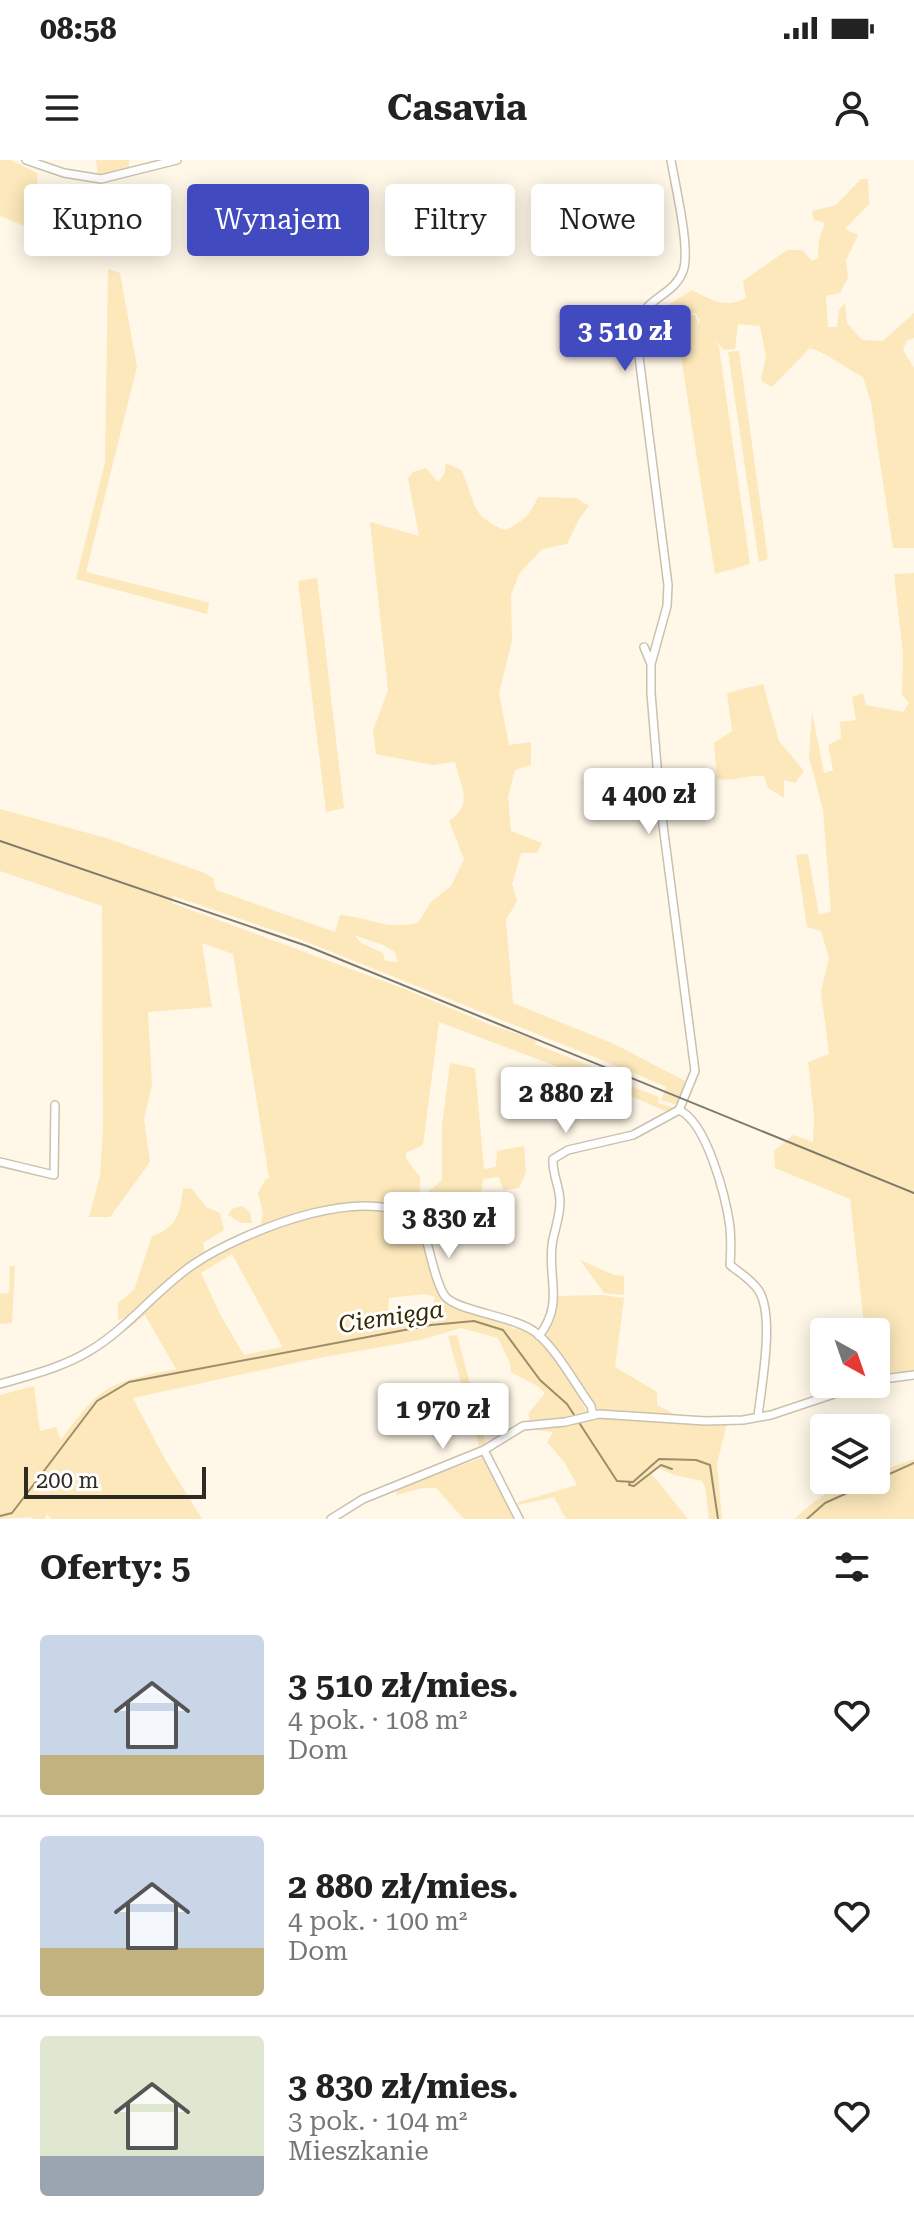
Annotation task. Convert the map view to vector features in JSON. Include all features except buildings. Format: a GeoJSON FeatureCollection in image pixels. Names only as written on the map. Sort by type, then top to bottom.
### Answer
{"type":"FeatureCollection","features":[{"type":"Feature","properties":{"kind":"street"},"geometry":{"type":"LineString","coordinates":[[26,160],[77,176],[101,179],[177,160]]}},
{"type":"Feature","properties":{"kind":"street"},"geometry":{"type":"LineString","coordinates":[[539,1336],[549,1320],[555,1301],[552,1247],[561,1200],[553,1159],[568,1150],[633,1135],[679,1110],[695,1071],[660,802],[651,664],[668,594],[637,334],[646,307],[677,282],[685,264],[671,160]]}},
{"type":"Feature","properties":{"kind":"street"},"geometry":{"type":"LineString","coordinates":[[644,647],[651,664]]}},
{"type":"Feature","properties":{"kind":"street"},"geometry":{"type":"LineString","coordinates":[[0,1162],[54,1175],[55,1105]]}},
{"type":"Feature","properties":{"kind":"street"},"geometry":{"type":"LineString","coordinates":[[679,1110],[689,1115],[698,1126],[709,1153],[728,1216],[730,1265],[755,1286],[763,1300],[765,1369],[758,1417]]}},
{"type":"Feature","properties":{"kind":"street"},"geometry":{"type":"LineString","coordinates":[[0,1384],[63,1364],[94,1348],[177,1276],[228,1244],[278,1223],[316,1212],[344,1208],[385,1209],[412,1219],[424,1232],[446,1298],[457,1306],[491,1313],[524,1326],[539,1336],[591,1406],[593,1415]]}},
{"type":"Feature","properties":{"kind":"street"},"geometry":{"type":"LineString","coordinates":[[890,1378],[914,1375]]}},
{"type":"Feature","properties":{"kind":"street"},"geometry":{"type":"LineString","coordinates":[[331,1519],[363,1499],[484,1450],[523,1426],[565,1422],[593,1415],[721,1421],[758,1417],[819,1398]]}},
{"type":"Feature","properties":{"kind":"street"},"geometry":{"type":"LineString","coordinates":[[484,1450],[519,1519]]}},
{"type":"Feature","properties":{"kind":"shaded area"},"geometry":{"type":"Polygon","coordinates":[[[0,160],[11,160],[37,173],[37,184],[24,184],[24,226],[0,216],[0,160]]]}},
{"type":"Feature","properties":{"kind":"shaded area"},"geometry":{"type":"Polygon","coordinates":[[[96,160],[129,160],[129,172],[98,176],[96,160]]]}},
{"type":"Feature","properties":{"kind":"shaded area"},"geometry":{"type":"Polygon","coordinates":[[[861,179],[868,179],[869,204],[845,229],[858,235],[846,260],[848,278],[840,293],[826,296],[828,327],[837,327],[839,310],[845,303],[847,323],[862,340],[883,341],[914,313],[914,338],[907,340],[903,350],[914,368],[914,548],[893,548],[871,403],[863,377],[810,348],[772,387],[761,380],[766,356],[760,326],[738,324],[735,349],[724,350],[715,340],[719,347],[750,564],[715,574],[675,318],[659,333],[654,333],[647,308],[654,303],[662,315],[695,315],[698,322],[695,326],[700,322],[696,313],[671,314],[668,305],[692,290],[719,302],[739,301],[746,298],[743,281],[787,250],[802,250],[812,261],[818,258],[819,240],[825,223],[814,220],[812,211],[836,205],[861,179]]]}},
{"type":"Feature","properties":{"kind":"shaded area"},"geometry":{"type":"Polygon","coordinates":[[[108,269],[120,273],[137,367],[86,572],[209,603],[207,614],[76,579],[105,462],[108,269]]]}},
{"type":"Feature","properties":{"kind":"shaded area"},"geometry":{"type":"Polygon","coordinates":[[[739,351],[768,559],[759,562],[728,352],[739,351]]]}},
{"type":"Feature","properties":{"kind":"shaded area"},"geometry":{"type":"Polygon","coordinates":[[[446,463],[461,470],[479,513],[505,530],[525,517],[538,497],[576,498],[589,506],[567,544],[542,549],[519,574],[511,595],[512,641],[499,693],[509,745],[531,742],[531,765],[515,770],[508,797],[511,831],[542,843],[537,853],[521,853],[512,884],[517,901],[506,920],[513,1003],[614,1044],[689,1083],[679,1110],[670,1113],[601,1083],[439,1022],[423,1145],[406,1153],[406,1159],[420,1177],[420,1199],[442,1180],[442,1126],[450,1063],[475,1068],[484,1169],[496,1167],[497,1151],[524,1146],[526,1172],[519,1188],[503,1190],[499,1177],[483,1179],[482,1191],[441,1200],[424,1216],[420,1218],[414,1213],[410,1220],[428,1247],[444,1302],[499,1320],[515,1330],[516,1326],[540,1339],[589,1408],[580,1400],[591,1418],[727,1423],[717,1464],[722,1519],[709,1519],[702,1481],[674,1475],[657,1467],[650,1472],[688,1519],[566,1519],[554,1497],[518,1505],[525,1519],[464,1519],[436,1488],[397,1495],[395,1489],[484,1457],[509,1505],[577,1485],[565,1463],[547,1442],[553,1432],[534,1430],[528,1414],[545,1393],[511,1372],[498,1338],[461,1328],[420,1340],[313,1359],[133,1398],[162,1454],[202,1519],[51,1519],[47,1514],[45,1519],[0,1519],[0,1395],[34,1386],[40,1431],[56,1427],[61,1440],[86,1408],[108,1389],[135,1378],[176,1369],[145,1315],[121,1331],[174,1281],[207,1258],[259,1233],[263,1213],[258,1193],[269,1178],[233,954],[202,943],[212,1007],[148,1012],[152,1085],[144,1119],[150,1162],[110,1217],[89,1217],[100,1176],[103,1126],[102,906],[0,871],[0,809],[106,838],[202,872],[213,878],[216,890],[335,932],[340,915],[387,924],[418,923],[431,902],[451,886],[464,859],[449,821],[462,808],[464,794],[455,762],[432,765],[376,754],[373,731],[388,690],[370,522],[419,536],[408,478],[413,472],[426,468],[438,482],[444,475],[446,463]],[[173,896],[172,903],[536,1040],[535,1044],[629,1081],[628,1085],[659,1097],[658,1103],[675,1108],[677,1105],[661,1100],[666,1087],[639,1075],[299,939],[173,896]],[[354,935],[361,943],[383,953],[385,961],[398,962],[395,952],[354,935]],[[232,1254],[201,1273],[244,1355],[282,1347],[232,1254]],[[424,1294],[389,1298],[388,1321],[394,1328],[417,1323],[419,1308],[433,1306],[435,1297],[424,1294]]]}},
{"type":"Feature","properties":{"kind":"shaded area"},"geometry":{"type":"Polygon","coordinates":[[[914,573],[914,1372],[890,1375],[890,1318],[863,1318],[850,1199],[775,1168],[774,1151],[793,1135],[813,1142],[814,1116],[808,1062],[829,1054],[821,992],[829,958],[821,931],[807,927],[796,855],[808,854],[819,915],[831,911],[823,810],[809,757],[812,712],[824,773],[833,770],[828,745],[841,738],[840,722],[856,720],[852,697],[863,693],[866,705],[903,712],[909,703],[902,695],[903,654],[894,574],[914,573]]]}},
{"type":"Feature","properties":{"kind":"shaded area"},"geometry":{"type":"Polygon","coordinates":[[[317,578],[344,808],[326,812],[298,581],[317,578]]]}},
{"type":"Feature","properties":{"kind":"shaded area"},"geometry":{"type":"Polygon","coordinates":[[[763,684],[779,741],[804,771],[795,783],[784,780],[784,798],[768,788],[764,776],[717,779],[714,743],[732,731],[727,693],[763,684]]]}},
{"type":"Feature","properties":{"kind":"shaded area"},"geometry":{"type":"Polygon","coordinates":[[[191,1188],[206,1207],[220,1213],[224,1230],[203,1243],[205,1254],[182,1268],[126,1317],[118,1320],[118,1303],[134,1290],[152,1236],[172,1224],[179,1212],[183,1189],[191,1188]]]}},
{"type":"Feature","properties":{"kind":"shaded area"},"geometry":{"type":"Polygon","coordinates":[[[242,1206],[250,1212],[252,1223],[242,1223],[228,1215],[232,1209],[242,1206]]]}},
{"type":"Feature","properties":{"kind":"shaded area"},"geometry":{"type":"Polygon","coordinates":[[[580,1260],[614,1275],[624,1276],[624,1295],[604,1293],[580,1260]]]}},
{"type":"Feature","properties":{"kind":"shaded area"},"geometry":{"type":"Polygon","coordinates":[[[10,1266],[15,1266],[12,1323],[0,1324],[0,1294],[9,1293],[10,1266]]]}},
{"type":"Feature","properties":{"kind":"shaded area"},"geometry":{"type":"Polygon","coordinates":[[[558,1296],[624,1298],[615,1367],[657,1392],[657,1405],[676,1415],[599,1410],[546,1338],[558,1296]]]}},
{"type":"Feature","properties":{"kind":"shaded area"},"geometry":{"type":"Polygon","coordinates":[[[457,1335],[486,1444],[479,1446],[448,1336],[457,1335]]]}},
{"type":"Feature","properties":{"kind":"shaded area"},"geometry":{"type":"Polygon","coordinates":[[[914,1459],[914,1519],[794,1519],[826,1494],[890,1494],[890,1468],[914,1459]]]}},
{"type":"Feature","properties":{"kind":"waterway","name":"Ciemięga"},"geometry":{"type":"LineString","coordinates":[[0,1516],[12,1513],[97,1401],[129,1382],[431,1325],[474,1321],[503,1330],[540,1380],[567,1404],[617,1481],[633,1482],[659,1459],[696,1460],[710,1465],[718,1519]]}},
{"type":"Feature","properties":{"kind":"waterway","name":"Ciemięga"},"geometry":{"type":"LineString","coordinates":[[807,1519],[825,1503],[914,1463]]}},
{"type":"Feature","properties":{"kind":"waterway"},"geometry":{"type":"LineString","coordinates":[[630,1482],[629,1485],[634,1486],[661,1465],[672,1469]]}},
{"type":"Feature","properties":{"kind":"railway"},"geometry":{"type":"LineString","coordinates":[[0,841],[307,946],[914,1193]]}}]}
